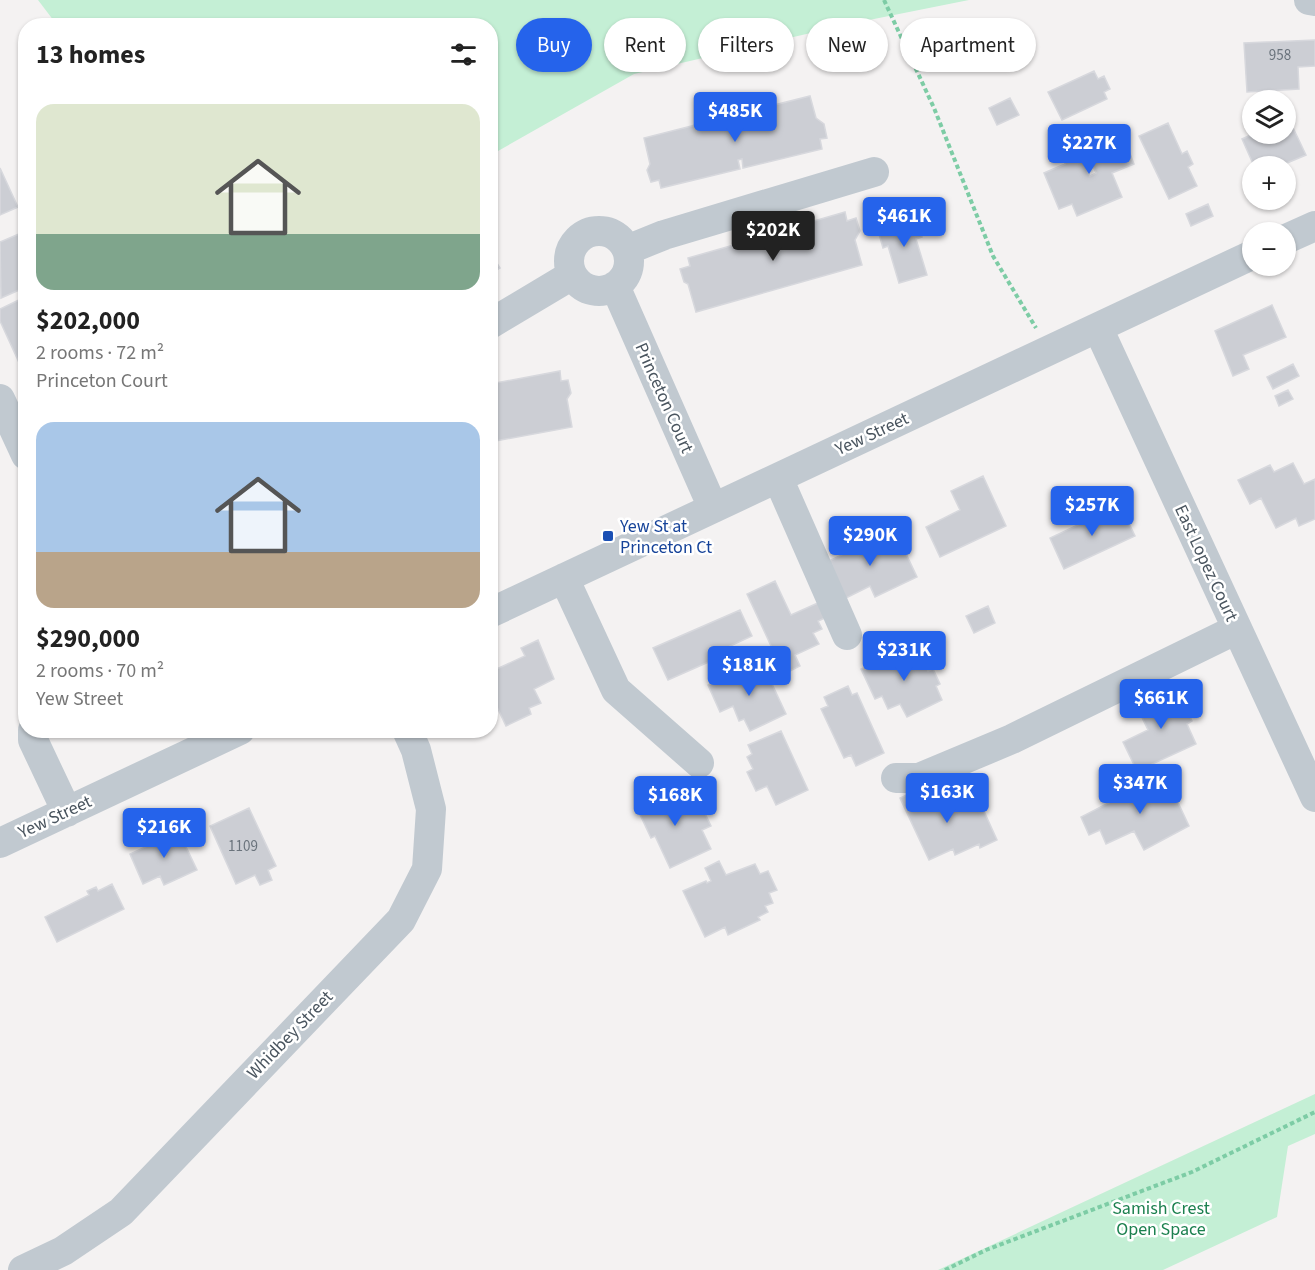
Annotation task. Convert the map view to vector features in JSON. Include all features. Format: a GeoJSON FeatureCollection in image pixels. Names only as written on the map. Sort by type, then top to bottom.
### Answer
{"type":"FeatureCollection","features":[{"type":"Feature","properties":{"kind":"street"},"geometry":{"type":"LineString","coordinates":[[1309,0],[1315,1]]}},
{"type":"Feature","properties":{"kind":"street"},"geometry":{"type":"LineString","coordinates":[[627,250],[664,235],[874,172]]}},
{"type":"Feature","properties":{"kind":"street"},"geometry":{"type":"LineString","coordinates":[[1296,235],[1315,226]]}},
{"type":"Feature","properties":{"kind":"street"},"geometry":{"type":"LineString","coordinates":[[593,231],[607,232],[619,238],[627,250],[629,264],[624,276],[615,286],[603,291],[591,290],[580,285],[572,275],[568,261],[571,248],[580,237],[593,231]]}},
{"type":"Feature","properties":{"kind":"street","name":"Yew Street"},"geometry":{"type":"LineString","coordinates":[[498,609],[1242,260]]}},
{"type":"Feature","properties":{"kind":"street"},"geometry":{"type":"LineString","coordinates":[[498,319],[572,275]]}},
{"type":"Feature","properties":{"kind":"street","name":"Princeton Court"},"geometry":{"type":"LineString","coordinates":[[615,286],[713,508]]}},
{"type":"Feature","properties":{"kind":"street","name":"East Lopez Court"},"geometry":{"type":"LineString","coordinates":[[1098,328],[1315,797]]}},
{"type":"Feature","properties":{"kind":"street"},"geometry":{"type":"LineString","coordinates":[[0,399],[18,438]]}},
{"type":"Feature","properties":{"kind":"street"},"geometry":{"type":"LineString","coordinates":[[778,478],[847,635]]}},
{"type":"Feature","properties":{"kind":"street"},"geometry":{"type":"LineString","coordinates":[[564,578],[616,690],[699,763]]}},
{"type":"Feature","properties":{"kind":"street"},"geometry":{"type":"LineString","coordinates":[[896,778],[919,778],[1012,739],[1237,629]]}},
{"type":"Feature","properties":{"kind":"street"},"geometry":{"type":"LineString","coordinates":[[33,738],[67,812]]}},
{"type":"Feature","properties":{"kind":"street","name":"Yew Street"},"geometry":{"type":"LineString","coordinates":[[0,843],[223,738]]}},
{"type":"Feature","properties":{"kind":"street","name":"Whidbey Street"},"geometry":{"type":"LineString","coordinates":[[23,1270],[63,1251],[121,1212],[401,920],[426,869],[431,809],[416,750],[411,738]]}},
{"type":"Feature","properties":{"kind":"path"},"geometry":{"type":"LineString","coordinates":[[884,0],[934,108],[993,256],[1050,350]]}},
{"type":"Feature","properties":{"kind":"path"},"geometry":{"type":"LineString","coordinates":[[945,1270],[986,1250],[1192,1172],[1315,1112]]}},
{"type":"Feature","properties":{"kind":"green space"},"geometry":{"type":"Polygon","coordinates":[[[38,0],[969,0],[879,18],[806,18],[806,34],[794,37],[794,18],[698,18],[698,59],[686,62],[686,18],[604,18],[604,72],[643,72],[634,74],[498,151],[498,18],[52,18],[38,0]]]}},
{"type":"Feature","properties":{"kind":"green space","name":"Samish Crest Open Space"},"geometry":{"type":"Polygon","coordinates":[[[1315,1094],[1315,1134],[1288,1146],[1277,1217],[1163,1270],[938,1270],[1315,1094]]]}},
{"type":"Feature","properties":{"kind":"building"},"geometry":{"type":"Polygon","coordinates":[[[1315,40],[1315,66],[1298,67],[1299,89],[1247,90],[1244,43],[1315,40]]]}},
{"type":"Feature","properties":{"kind":"building"},"geometry":{"type":"Polygon","coordinates":[[[1094,71],[1098,79],[1104,76],[1110,89],[1104,92],[1107,99],[1062,120],[1048,92],[1094,71]]]}},
{"type":"Feature","properties":{"kind":"building"},"geometry":{"type":"Polygon","coordinates":[[[810,96],[816,118],[824,124],[827,138],[820,139],[822,149],[743,168],[742,159],[738,160],[740,169],[661,188],[659,180],[651,182],[647,170],[650,164],[644,138],[810,96]]]}},
{"type":"Feature","properties":{"kind":"building"},"geometry":{"type":"Polygon","coordinates":[[[1010,98],[1019,115],[997,125],[989,108],[1010,98]]]}},
{"type":"Feature","properties":{"kind":"building"},"geometry":{"type":"Polygon","coordinates":[[[1168,123],[1182,154],[1187,151],[1193,164],[1188,167],[1197,186],[1169,199],[1139,136],[1168,123]]]}},
{"type":"Feature","properties":{"kind":"building"},"geometry":{"type":"Polygon","coordinates":[[[1122,133],[1134,164],[1112,173],[1122,197],[1077,216],[1072,204],[1059,209],[1044,173],[1065,164],[1058,147],[1074,140],[1090,176],[1096,173],[1085,149],[1122,133]]]}},
{"type":"Feature","properties":{"kind":"building"},"geometry":{"type":"Polygon","coordinates":[[[1296,134],[1306,155],[1296,159],[1296,156],[1250,156],[1244,144],[1296,144],[1296,134]]]}},
{"type":"Feature","properties":{"kind":"building"},"geometry":{"type":"Polygon","coordinates":[[[0,168],[18,207],[0,215],[0,168]]]}},
{"type":"Feature","properties":{"kind":"building"},"geometry":{"type":"Polygon","coordinates":[[[1208,204],[1213,216],[1191,226],[1186,214],[1208,204]]]}},
{"type":"Feature","properties":{"kind":"building"},"geometry":{"type":"Polygon","coordinates":[[[845,212],[847,221],[856,218],[860,231],[855,240],[862,265],[696,312],[688,284],[684,282],[680,269],[690,266],[688,258],[762,237],[764,246],[771,243],[769,234],[845,212]]]}},
{"type":"Feature","properties":{"kind":"building"},"geometry":{"type":"Polygon","coordinates":[[[915,215],[922,237],[916,239],[927,275],[899,283],[888,246],[883,248],[877,227],[915,215]]]}},
{"type":"Feature","properties":{"kind":"building"},"geometry":{"type":"Polygon","coordinates":[[[18,234],[18,291],[1,298],[0,242],[18,234]]]}},
{"type":"Feature","properties":{"kind":"building"},"geometry":{"type":"Polygon","coordinates":[[[18,300],[18,360],[0,321],[0,309],[18,300]]]}},
{"type":"Feature","properties":{"kind":"building"},"geometry":{"type":"Polygon","coordinates":[[[1272,305],[1286,337],[1243,355],[1249,369],[1233,376],[1215,331],[1272,305]]]}},
{"type":"Feature","properties":{"kind":"building"},"geometry":{"type":"Polygon","coordinates":[[[1293,364],[1299,376],[1273,389],[1267,377],[1293,364]]]}},
{"type":"Feature","properties":{"kind":"building"},"geometry":{"type":"Polygon","coordinates":[[[560,371],[561,381],[568,380],[571,393],[567,399],[572,427],[498,441],[498,383],[560,371]]]}},
{"type":"Feature","properties":{"kind":"building"},"geometry":{"type":"Polygon","coordinates":[[[1288,390],[1293,399],[1279,406],[1275,396],[1288,390]]]}},
{"type":"Feature","properties":{"kind":"building"},"geometry":{"type":"Polygon","coordinates":[[[1293,463],[1304,484],[1315,479],[1315,519],[1299,526],[1296,518],[1276,528],[1261,498],[1250,504],[1238,480],[1270,465],[1274,472],[1293,463]]]}},
{"type":"Feature","properties":{"kind":"building"},"geometry":{"type":"Polygon","coordinates":[[[983,476],[1006,526],[940,557],[926,527],[960,510],[951,491],[983,476]]]}},
{"type":"Feature","properties":{"kind":"building"},"geometry":{"type":"Polygon","coordinates":[[[1120,505],[1135,536],[1064,569],[1050,538],[1120,505]]]}},
{"type":"Feature","properties":{"kind":"building"},"geometry":{"type":"Polygon","coordinates":[[[892,524],[917,577],[875,597],[870,586],[838,602],[820,565],[876,539],[873,533],[892,524]]]}},
{"type":"Feature","properties":{"kind":"building"},"geometry":{"type":"Polygon","coordinates":[[[775,581],[791,615],[820,602],[827,617],[818,621],[822,629],[813,633],[819,644],[795,655],[800,666],[784,674],[747,594],[775,581]]]}},
{"type":"Feature","properties":{"kind":"building"},"geometry":{"type":"Polygon","coordinates":[[[988,606],[995,623],[974,633],[966,616],[988,606]]]}},
{"type":"Feature","properties":{"kind":"building"},"geometry":{"type":"Polygon","coordinates":[[[740,610],[752,636],[711,655],[713,660],[668,680],[653,648],[740,610]]]}},
{"type":"Feature","properties":{"kind":"building"},"geometry":{"type":"Polygon","coordinates":[[[538,640],[554,679],[534,689],[541,703],[529,708],[531,714],[506,726],[498,709],[498,668],[525,656],[521,648],[538,640]]]}},
{"type":"Feature","properties":{"kind":"building"},"geometry":{"type":"Polygon","coordinates":[[[917,646],[928,671],[933,669],[940,684],[936,686],[942,700],[907,717],[900,704],[888,709],[882,696],[875,699],[861,669],[896,652],[898,655],[917,646]]]}},
{"type":"Feature","properties":{"kind":"building"},"geometry":{"type":"Polygon","coordinates":[[[748,666],[751,672],[764,667],[786,714],[750,731],[744,719],[739,721],[733,706],[720,712],[708,685],[748,666]]]}},
{"type":"Feature","properties":{"kind":"building"},"geometry":{"type":"Polygon","coordinates":[[[848,686],[852,695],[857,693],[884,753],[856,766],[851,755],[844,758],[821,709],[828,706],[824,697],[848,686]]]}},
{"type":"Feature","properties":{"kind":"building"},"geometry":{"type":"Polygon","coordinates":[[[1176,687],[1192,721],[1187,724],[1196,744],[1137,771],[1123,742],[1148,730],[1136,705],[1176,687]]]}},
{"type":"Feature","properties":{"kind":"building"},"geometry":{"type":"Polygon","coordinates":[[[781,731],[808,790],[776,805],[767,786],[756,791],[747,772],[753,769],[747,757],[752,754],[748,745],[781,731]]]}},
{"type":"Feature","properties":{"kind":"building"},"geometry":{"type":"Polygon","coordinates":[[[1161,776],[1163,781],[1167,779],[1189,826],[1144,850],[1134,831],[1106,844],[1100,830],[1089,835],[1081,817],[1161,776]]]}},
{"type":"Feature","properties":{"kind":"building"},"geometry":{"type":"Polygon","coordinates":[[[928,785],[940,810],[961,800],[964,805],[978,798],[997,840],[980,848],[979,844],[955,855],[953,849],[929,860],[900,798],[928,785]]]}},
{"type":"Feature","properties":{"kind":"building"},"geometry":{"type":"Polygon","coordinates":[[[664,790],[674,810],[698,799],[711,826],[702,830],[711,849],[670,868],[655,836],[651,838],[635,804],[664,790]]]}},
{"type":"Feature","properties":{"kind":"building"},"geometry":{"type":"Polygon","coordinates":[[[249,808],[276,866],[268,870],[272,880],[260,885],[255,875],[236,884],[210,826],[249,808]]]}},
{"type":"Feature","properties":{"kind":"building"},"geometry":{"type":"Polygon","coordinates":[[[178,830],[197,870],[164,885],[160,876],[143,884],[130,854],[158,841],[156,837],[165,832],[167,836],[178,830]]]}},
{"type":"Feature","properties":{"kind":"building"},"geometry":{"type":"Polygon","coordinates":[[[719,861],[726,875],[755,864],[760,874],[768,871],[777,890],[769,893],[773,903],[765,906],[768,912],[758,917],[760,920],[728,935],[725,927],[705,937],[683,891],[711,881],[705,868],[719,861]]]}},
{"type":"Feature","properties":{"kind":"building"},"geometry":{"type":"Polygon","coordinates":[[[112,884],[124,909],[57,942],[45,917],[89,895],[87,891],[96,887],[98,891],[112,884]]]}},
{"type":"Feature","properties":{"kind":"place","name":"Yew St at Princeton Ct"},"geometry":{"type":"Point","coordinates":[608,536]}}]}
